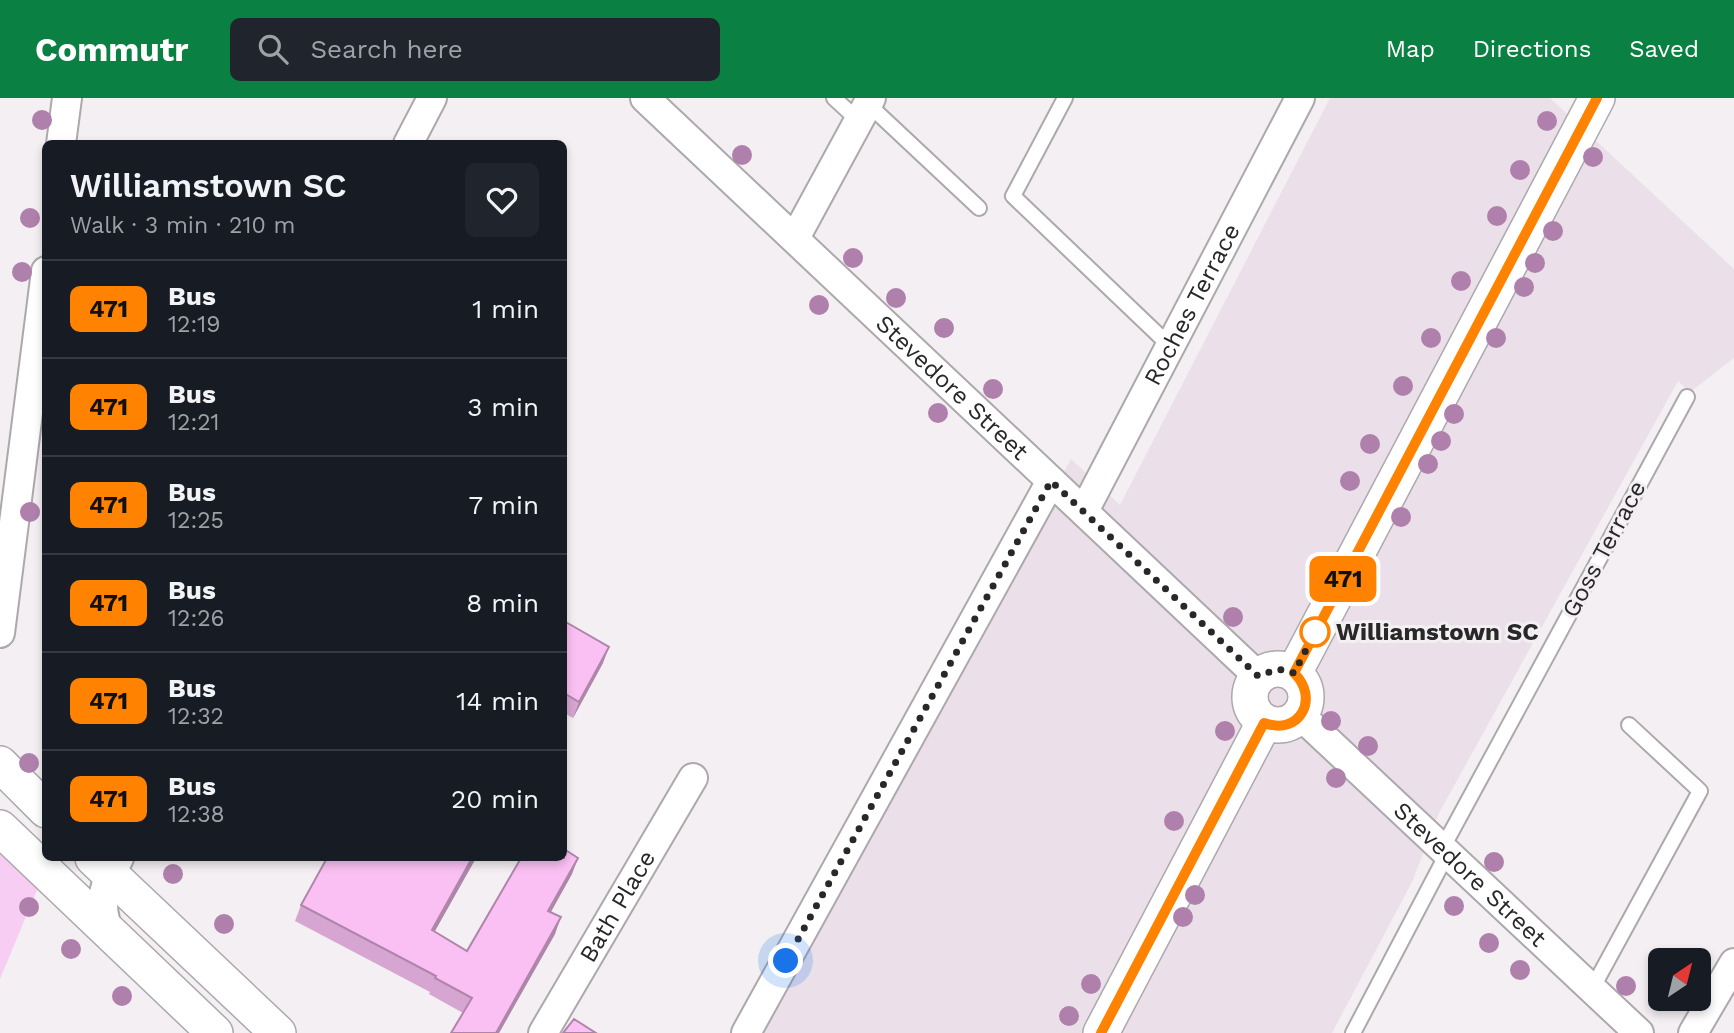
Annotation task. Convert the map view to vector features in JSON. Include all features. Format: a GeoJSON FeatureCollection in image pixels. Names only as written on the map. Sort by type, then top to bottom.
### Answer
{"type":"FeatureCollection","features":[{"type":"Feature","properties":{"kind":"street"},"geometry":{"type":"LineString","coordinates":[[62,140],[67,98]]}},
{"type":"Feature","properties":{"kind":"street"},"geometry":{"type":"LineString","coordinates":[[410,140],[432,98]]}},
{"type":"Feature","properties":{"kind":"street","name":"Stevedore Street"},"geometry":{"type":"LineString","coordinates":[[645,98],[1258,676]]}},
{"type":"Feature","properties":{"kind":"street","name":"Roches Terrace"},"geometry":{"type":"LineString","coordinates":[[1084,511],[1300,98]]}},
{"type":"Feature","properties":{"kind":"street"},"geometry":{"type":"LineString","coordinates":[[1294,673],[1591,100]]}},
{"type":"Feature","properties":{"kind":"street"},"geometry":{"type":"LineString","coordinates":[[795,238],[866,108]]}},
{"type":"Feature","properties":{"kind":"street"},"geometry":{"type":"LineString","coordinates":[[0,633],[42,302]]}},
{"type":"Feature","properties":{"kind":"street"},"geometry":{"type":"LineString","coordinates":[[746,1033],[1051,481]]}},
{"type":"Feature","properties":{"kind":"street"},"geometry":{"type":"LineString","coordinates":[[1278,669],[1294,673],[1304,685],[1307,695],[1306,706],[1300,715],[1282,726],[1264,723],[1252,709],[1249,697],[1258,676],[1278,669]]}},
{"type":"Feature","properties":{"kind":"street","name":"Stevedore Street"},"geometry":{"type":"LineString","coordinates":[[1300,715],[1639,1033]]}},
{"type":"Feature","properties":{"kind":"street"},"geometry":{"type":"LineString","coordinates":[[1101,1033],[1264,723]]}},
{"type":"Feature","properties":{"kind":"street"},"geometry":{"type":"LineString","coordinates":[[0,764],[42,806]]}},
{"type":"Feature","properties":{"kind":"street","name":"Bath Place"},"geometry":{"type":"LineString","coordinates":[[543,1033],[693,778]]}},
{"type":"Feature","properties":{"kind":"street"},"geometry":{"type":"LineString","coordinates":[[0,828],[215,1033]]}},
{"type":"Feature","properties":{"kind":"street"},"geometry":{"type":"LineString","coordinates":[[107,863],[102,902],[108,930]]}},
{"type":"Feature","properties":{"kind":"street"},"geometry":{"type":"LineString","coordinates":[[107,863],[278,1033]]}},
{"type":"Feature","properties":{"kind":"street"},"geometry":{"type":"LineString","coordinates":[[1693,1033],[1734,963]]}},
{"type":"Feature","properties":{"kind":"lane"},"geometry":{"type":"LineString","coordinates":[[834,98],[866,108],[979,208]]}},
{"type":"Feature","properties":{"kind":"lane"},"geometry":{"type":"LineString","coordinates":[[1065,98],[1013,196],[1170,346]]}},
{"type":"Feature","properties":{"kind":"lane","name":"Goss Terrace"},"geometry":{"type":"LineString","coordinates":[[1353,1033],[1444,852],[1687,397]]}},
{"type":"Feature","properties":{"kind":"lane"},"geometry":{"type":"LineString","coordinates":[[1592,989],[1700,791],[1629,725]]}},
{"type":"Feature","properties":{"kind":"shaded area"},"geometry":{"type":"Polygon","coordinates":[[[1330,98],[1550,98],[1734,269],[1734,358],[1690,392],[1678,381],[1439,813],[1412,882],[1332,1033],[757,1033],[1071,459],[1120,505],[1330,98]]]}},
{"type":"Feature","properties":{"kind":"shaded area"},"geometry":{"type":"Polygon","coordinates":[[[0,845],[40,883],[0,979],[0,845]]]}},
{"type":"Feature","properties":{"kind":"building"},"geometry":{"type":"Polygon","coordinates":[[[567,623],[609,647],[579,702],[567,695],[567,623]]]}},
{"type":"Feature","properties":{"kind":"building"},"geometry":{"type":"Polygon","coordinates":[[[567,851],[578,858],[548,911],[561,917],[496,1033],[451,1033],[472,998],[435,978],[436,976],[301,905],[325,861],[470,861],[432,930],[467,951],[519,861],[567,861],[567,851]]]}},
{"type":"Feature","properties":{"kind":"building"},"geometry":{"type":"Polygon","coordinates":[[[574,1019],[596,1033],[563,1033],[574,1019]]]}},
{"type":"Feature","properties":{"kind":"bus line","name":"471"},"geometry":{"type":"LineString","coordinates":[[1101,1033],[1264,723],[1282,726],[1292,722],[1306,706],[1304,685],[1294,673],[1597,98]]}},
{"type":"Feature","properties":{"kind":"place","name":"Williamstown SC"},"geometry":{"type":"Point","coordinates":[1315,632]}},
{"type":"Feature","properties":{"kind":"route"},"geometry":{"type":"LineString","coordinates":[[786,961],[1051,481],[1258,676],[1278,669],[1294,673],[1320,623],[1315,632]]}}]}
